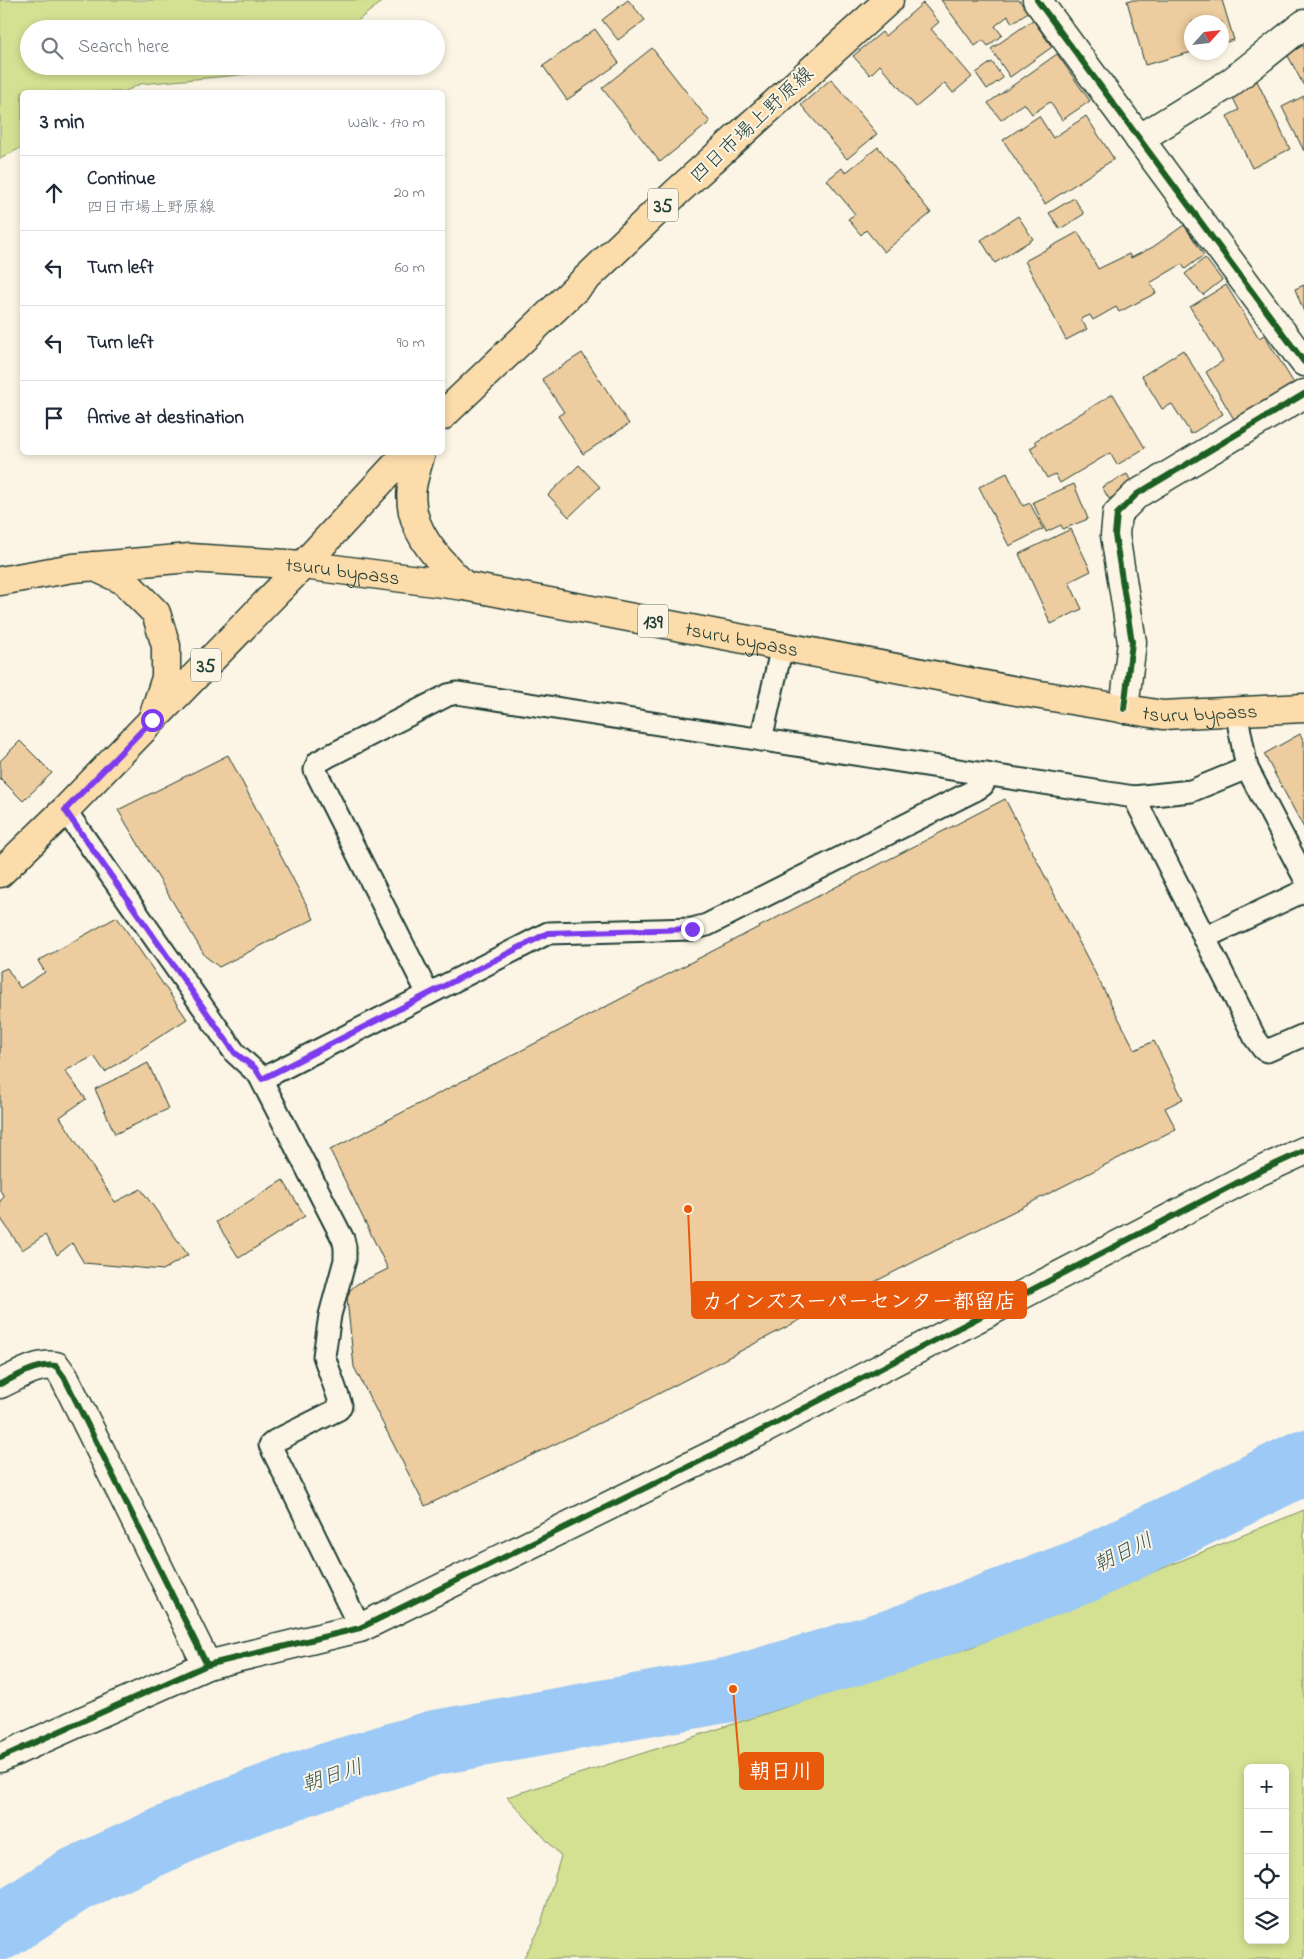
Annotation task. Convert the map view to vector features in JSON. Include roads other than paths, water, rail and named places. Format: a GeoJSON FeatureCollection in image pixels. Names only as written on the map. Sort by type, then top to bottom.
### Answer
{"type":"FeatureCollection","features":[{"type":"Feature","properties":{"kind":"main road","name":"四日市場上野原線"},"geometry":{"type":"LineString","coordinates":[[445,413],[678,191],[889,0]]}},
{"type":"Feature","properties":{"kind":"main road","name":"35"},"geometry":{"type":"LineString","coordinates":[[0,873],[65,810],[303,565],[405,455]]}},
{"type":"Feature","properties":{"kind":"main road"},"geometry":{"type":"LineString","coordinates":[[420,455],[412,489],[415,523],[438,560],[465,586]]}},
{"type":"Feature","properties":{"kind":"main road","name":"tsuru bypass"},"geometry":{"type":"LineString","coordinates":[[0,581],[93,566],[190,558],[303,565],[465,586],[1022,692],[1163,715],[1304,708]]}},
{"type":"Feature","properties":{"kind":"main road"},"geometry":{"type":"LineString","coordinates":[[93,566],[123,580],[156,613],[166,646],[166,678],[152,720]]}},
{"type":"Feature","properties":{"kind":"street"},"geometry":{"type":"LineString","coordinates":[[1037,0],[1304,362]]}},
{"type":"Feature","properties":{"kind":"street"},"geometry":{"type":"LineString","coordinates":[[1139,139],[1230,82],[1304,24]]}},
{"type":"Feature","properties":{"kind":"street"},"geometry":{"type":"LineString","coordinates":[[1124,709],[1132,642],[1115,536],[1117,514],[1137,494],[1304,394]]}},
{"type":"Feature","properties":{"kind":"street"},"geometry":{"type":"LineString","coordinates":[[0,1758],[207,1665],[360,1628],[751,1436],[1248,1177],[1304,1151]]}},
{"type":"Feature","properties":{"kind":"street"},"geometry":{"type":"LineString","coordinates":[[0,1384],[33,1368],[46,1365],[56,1366],[64,1377],[207,1665]]}},
{"type":"Feature","properties":{"kind":"lane"},"geometry":{"type":"LineString","coordinates":[[761,740],[782,646]]}},
{"type":"Feature","properties":{"kind":"lane"},"geometry":{"type":"LineString","coordinates":[[428,994],[317,778],[315,770],[318,762],[453,692],[1134,797],[1191,791],[1247,768]]}},
{"type":"Feature","properties":{"kind":"lane"},"geometry":{"type":"LineString","coordinates":[[1236,711],[1247,768],[1304,877]]}},
{"type":"Feature","properties":{"kind":"lane"},"geometry":{"type":"LineString","coordinates":[[262,1079],[548,933],[692,929],[707,925],[976,789],[983,785],[987,774]]}},
{"type":"Feature","properties":{"kind":"lane"},"geometry":{"type":"LineString","coordinates":[[1134,797],[1254,1038],[1263,1049],[1272,1050],[1304,1034]]}},
{"type":"Feature","properties":{"kind":"lane"},"geometry":{"type":"LineString","coordinates":[[65,810],[235,1053],[255,1068],[345,1247],[340,1284],[330,1315],[324,1356],[341,1405],[339,1409],[270,1445],[360,1628]]}},
{"type":"Feature","properties":{"kind":"lane"},"geometry":{"type":"LineString","coordinates":[[1204,938],[1304,891]]}},
{"type":"Feature","properties":{"kind":"waterway","name":"朝日川"},"geometry":{"type":"LineString","coordinates":[[0,1928],[74,1880],[222,1813],[322,1777],[433,1743],[733,1689],[891,1642],[1083,1571],[1304,1462]]}},
{"type":"Feature","properties":{"kind":"place","name":"カインズスーパーセンター都留店"},"geometry":{"type":"Point","coordinates":[688,1209]}},
{"type":"Feature","properties":{"kind":"place","name":"朝日川"},"geometry":{"type":"Point","coordinates":[733,1689]}}]}
